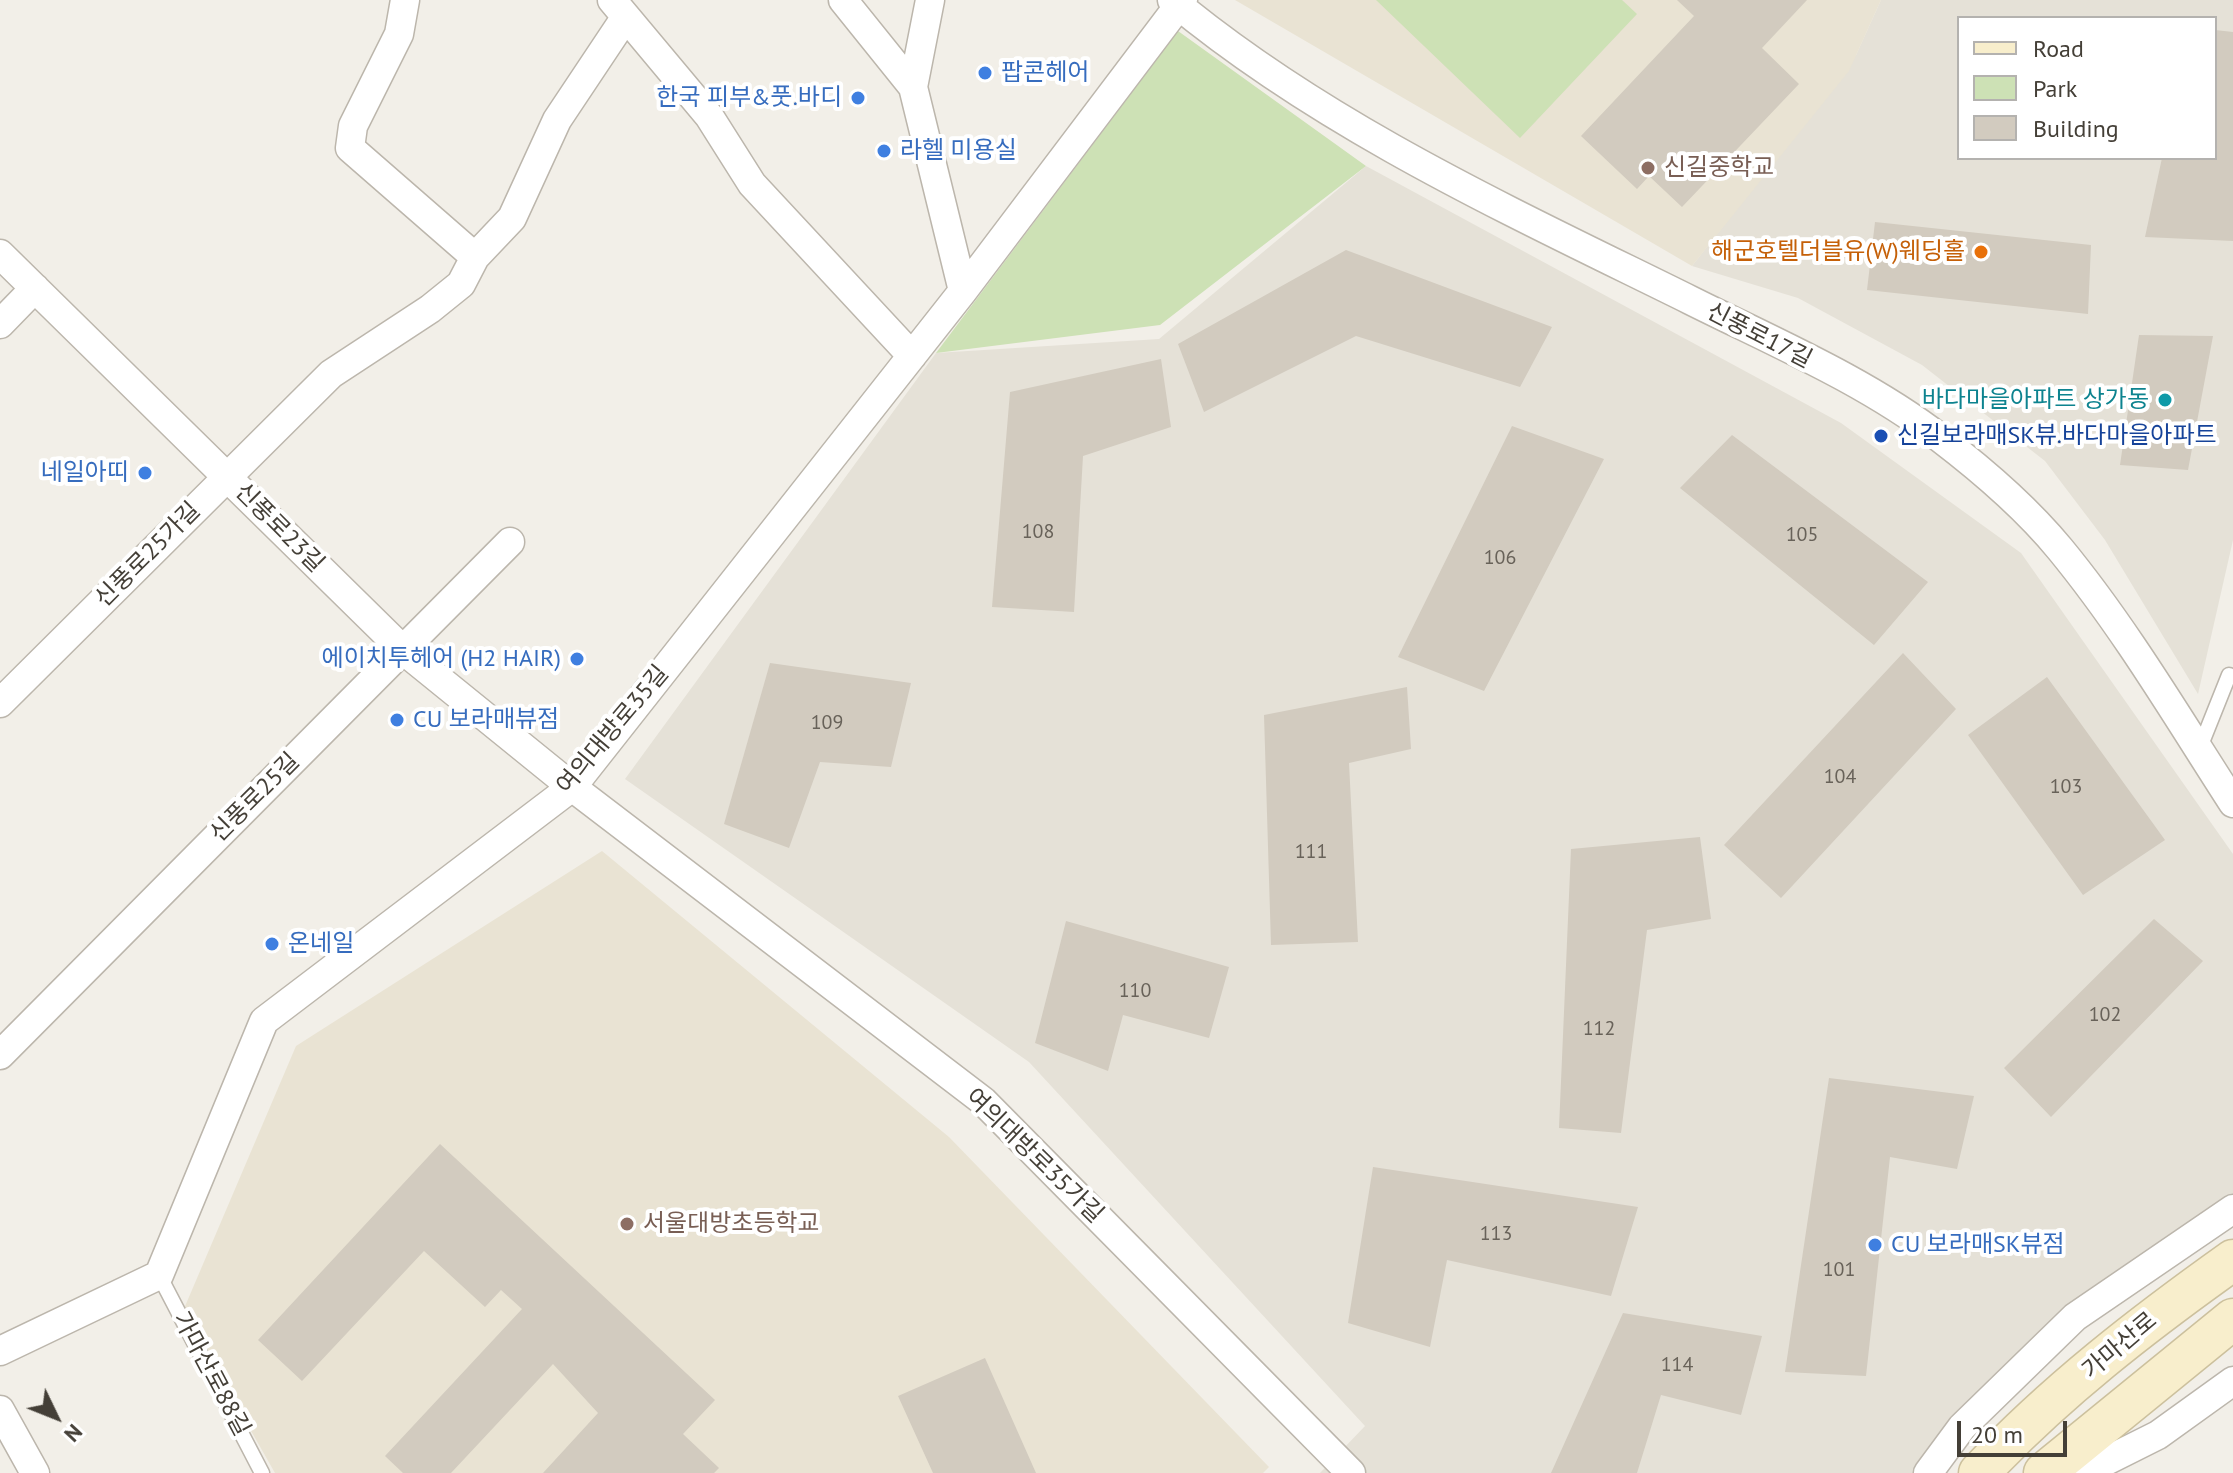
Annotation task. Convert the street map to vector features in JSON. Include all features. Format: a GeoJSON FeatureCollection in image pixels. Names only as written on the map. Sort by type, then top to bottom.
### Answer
{"type":"FeatureCollection","features":[{"type":"Feature","properties":{"kind":"main road","name":"가마산로"},"geometry":{"type":"LineString","coordinates":[[1979,1473],[2135,1330],[2233,1260]]}},
{"type":"Feature","properties":{"kind":"main road","name":"가마산로"},"geometry":{"type":"LineString","coordinates":[[2044,1473],[2233,1319]]}},
{"type":"Feature","properties":{"kind":"street"},"geometry":{"type":"LineString","coordinates":[[405,0],[399,34],[353,126],[350,148],[475,257]]}},
{"type":"Feature","properties":{"kind":"street"},"geometry":{"type":"LineString","coordinates":[[843,0],[913,87]]}},
{"type":"Feature","properties":{"kind":"street"},"geometry":{"type":"LineString","coordinates":[[930,0],[913,87],[963,291]]}},
{"type":"Feature","properties":{"kind":"street","name":"여의대방로35길"},"geometry":{"type":"LineString","coordinates":[[159,1275],[264,1021],[572,787],[963,291],[1178,2]]}},
{"type":"Feature","properties":{"kind":"street","name":"신풍로17길"},"geometry":{"type":"LineString","coordinates":[[1178,2],[1264,71],[1379,139],[1535,223],[1782,347],[1901,411],[1941,439],[2059,547],[2233,803]]}},
{"type":"Feature","properties":{"kind":"street"},"geometry":{"type":"LineString","coordinates":[[619,9],[709,116],[752,184],[912,356]]}},
{"type":"Feature","properties":{"kind":"street","name":"신풍로25가길"},"geometry":{"type":"LineString","coordinates":[[0,703],[331,374],[461,284],[475,257],[512,218],[557,120],[619,9]]}},
{"type":"Feature","properties":{"kind":"street","name":"신풍로23길"},"geometry":{"type":"LineString","coordinates":[[0,254],[403,650],[572,787]]}},
{"type":"Feature","properties":{"kind":"street"},"geometry":{"type":"LineString","coordinates":[[0,324],[35,288]]}},
{"type":"Feature","properties":{"kind":"street","name":"신풍로25길"},"geometry":{"type":"LineString","coordinates":[[0,1055],[510,542]]}},
{"type":"Feature","properties":{"kind":"street","name":"여의대방로35가길"},"geometry":{"type":"LineString","coordinates":[[572,787],[983,1101],[1351,1473]]}},
{"type":"Feature","properties":{"kind":"street"},"geometry":{"type":"LineString","coordinates":[[1928,1473],[1962,1427],[2075,1317],[2233,1209]]}},
{"type":"Feature","properties":{"kind":"street"},"geometry":{"type":"LineString","coordinates":[[0,1351],[159,1275]]}},
{"type":"Feature","properties":{"kind":"street"},"geometry":{"type":"LineString","coordinates":[[2082,1473],[2158,1435],[2233,1381]]}},
{"type":"Feature","properties":{"kind":"street"},"geometry":{"type":"LineString","coordinates":[[0,1410],[35,1473]]}},
{"type":"Feature","properties":{"kind":"lane"},"geometry":{"type":"LineString","coordinates":[[2199,750],[2229,675]]}},
{"type":"Feature","properties":{"kind":"lane","name":"가마산로88길"},"geometry":{"type":"LineString","coordinates":[[159,1275],[262,1473]]}},
{"type":"Feature","properties":{"kind":"shaded area","name":"신길중학교"},"geometry":{"type":"Polygon","coordinates":[[[1235,0],[1881,0],[1849,71],[1692,266],[1235,0]]]}},
{"type":"Feature","properties":{"kind":"shaded area"},"geometry":{"type":"Polygon","coordinates":[[[1881,0],[2233,0],[2233,540],[2198,694],[2105,540],[2045,461],[1922,365],[1798,298],[1692,266],[1856,55],[1881,0]]]}},
{"type":"Feature","properties":{"kind":"shaded area"},"geometry":{"type":"Polygon","coordinates":[[[1366,166],[1841,423],[2021,553],[2233,854],[2233,1200],[2078,1303],[1916,1473],[1320,1473],[1365,1426],[1029,1062],[625,779],[936,353],[1159,339],[1366,166]]]}},
{"type":"Feature","properties":{"kind":"shaded area","name":"서울대방초등학교"},"geometry":{"type":"Polygon","coordinates":[[[602,851],[949,1137],[1269,1467],[1263,1473],[275,1473],[183,1311],[296,1046],[602,851]]]}},
{"type":"Feature","properties":{"kind":"green space"},"geometry":{"type":"Polygon","coordinates":[[[1376,0],[1622,0],[1637,14],[1520,138],[1376,0]]]}},
{"type":"Feature","properties":{"kind":"green space"},"geometry":{"type":"Polygon","coordinates":[[[1178,31],[1366,166],[1160,325],[936,353],[1178,31]]]}},
{"type":"Feature","properties":{"kind":"building"},"geometry":{"type":"Polygon","coordinates":[[[1677,0],[1807,0],[1762,48],[1799,84],[1682,207],[1649,176],[1637,189],[1581,136],[1694,16],[1677,0]]]}},
{"type":"Feature","properties":{"kind":"building"},"geometry":{"type":"Polygon","coordinates":[[[2217,30],[2233,32],[2233,241],[2145,237],[2162,160],[2217,160],[2217,30]]]}},
{"type":"Feature","properties":{"kind":"building"},"geometry":{"type":"Polygon","coordinates":[[[1875,222],[2091,245],[2088,314],[1867,290],[1875,222]]]}},
{"type":"Feature","properties":{"kind":"building"},"geometry":{"type":"Polygon","coordinates":[[[1346,250],[1552,327],[1520,387],[1356,336],[1204,412],[1178,344],[1346,250]]]}},
{"type":"Feature","properties":{"kind":"building","name":"바다마을아파트 상가동"},"geometry":{"type":"Polygon","coordinates":[[[2139,335],[2213,336],[2188,470],[2120,465],[2139,335]]]}},
{"type":"Feature","properties":{"kind":"building"},"geometry":{"type":"Polygon","coordinates":[[[1161,359],[1171,427],[1083,456],[1074,612],[992,607],[1010,392],[1161,359]]]}},
{"type":"Feature","properties":{"kind":"building"},"geometry":{"type":"Polygon","coordinates":[[[1512,426],[1604,459],[1484,691],[1398,657],[1512,426]]]}},
{"type":"Feature","properties":{"kind":"building"},"geometry":{"type":"Polygon","coordinates":[[[1732,435],[1928,582],[1874,645],[1680,488],[1732,435]]]}},
{"type":"Feature","properties":{"kind":"building"},"geometry":{"type":"Polygon","coordinates":[[[1903,653],[1956,709],[1781,898],[1724,845],[1903,653]]]}},
{"type":"Feature","properties":{"kind":"building"},"geometry":{"type":"Polygon","coordinates":[[[770,663],[911,683],[891,767],[820,762],[789,848],[724,824],[770,663]]]}},
{"type":"Feature","properties":{"kind":"building"},"geometry":{"type":"Polygon","coordinates":[[[2047,677],[2165,840],[2083,895],[1968,735],[2047,677]]]}},
{"type":"Feature","properties":{"kind":"building"},"geometry":{"type":"Polygon","coordinates":[[[1407,687],[1411,749],[1349,763],[1358,942],[1271,945],[1264,715],[1407,687]]]}},
{"type":"Feature","properties":{"kind":"building"},"geometry":{"type":"Polygon","coordinates":[[[1700,837],[1711,919],[1647,930],[1621,1133],[1559,1128],[1571,849],[1700,837]]]}},
{"type":"Feature","properties":{"kind":"building"},"geometry":{"type":"Polygon","coordinates":[[[2154,919],[2203,961],[2051,1117],[2004,1068],[2154,919]]]}},
{"type":"Feature","properties":{"kind":"building"},"geometry":{"type":"Polygon","coordinates":[[[1066,921],[1229,967],[1209,1038],[1123,1015],[1108,1071],[1035,1043],[1066,921]]]}},
{"type":"Feature","properties":{"kind":"building"},"geometry":{"type":"Polygon","coordinates":[[[1829,1078],[1974,1096],[1957,1169],[1890,1157],[1866,1376],[1785,1372],[1829,1078]]]}},
{"type":"Feature","properties":{"kind":"building"},"geometry":{"type":"Polygon","coordinates":[[[440,1144],[715,1400],[683,1434],[719,1468],[714,1473],[543,1473],[598,1413],[553,1364],[451,1473],[403,1473],[385,1456],[522,1309],[501,1290],[485,1307],[424,1251],[302,1381],[258,1340],[440,1144]]]}},
{"type":"Feature","properties":{"kind":"building"},"geometry":{"type":"Polygon","coordinates":[[[1373,1167],[1638,1207],[1611,1296],[1447,1260],[1430,1347],[1348,1323],[1373,1167]]]}},
{"type":"Feature","properties":{"kind":"building"},"geometry":{"type":"Polygon","coordinates":[[[1623,1313],[1762,1336],[1741,1415],[1661,1395],[1637,1473],[1551,1473],[1623,1313]]]}},
{"type":"Feature","properties":{"kind":"building"},"geometry":{"type":"Polygon","coordinates":[[[985,1358],[1036,1473],[933,1473],[898,1396],[985,1358]]]}},
{"type":"Feature","properties":{"kind":"place","name":"팝콘헤어"},"geometry":{"type":"Point","coordinates":[985,73]}},
{"type":"Feature","properties":{"kind":"place","name":"한국 피부&풋.바디"},"geometry":{"type":"Point","coordinates":[858,98]}},
{"type":"Feature","properties":{"kind":"place","name":"라헬 미용실"},"geometry":{"type":"Point","coordinates":[884,151]}},
{"type":"Feature","properties":{"kind":"place","name":"신길중학교"},"geometry":{"type":"Point","coordinates":[1648,168]}},
{"type":"Feature","properties":{"kind":"place","name":"해군호텔더블유(W)웨딩홀"},"geometry":{"type":"Point","coordinates":[1981,252]}},
{"type":"Feature","properties":{"kind":"place","name":"바다마을아파트 상가동"},"geometry":{"type":"Point","coordinates":[2165,400]}},
{"type":"Feature","properties":{"kind":"place","name":"신길보라매SK뷰.바다마을아파트"},"geometry":{"type":"Point","coordinates":[1881,436]}},
{"type":"Feature","properties":{"kind":"place","name":"네일아띠"},"geometry":{"type":"Point","coordinates":[145,473]}},
{"type":"Feature","properties":{"kind":"place","name":"에이치투헤어 (H2 HAIR)"},"geometry":{"type":"Point","coordinates":[577,659]}},
{"type":"Feature","properties":{"kind":"place","name":"CU 보라매뷰점"},"geometry":{"type":"Point","coordinates":[397,720]}},
{"type":"Feature","properties":{"kind":"place","name":"온네일"},"geometry":{"type":"Point","coordinates":[272,944]}},
{"type":"Feature","properties":{"kind":"place","name":"서울대방초등학교"},"geometry":{"type":"Point","coordinates":[627,1224]}},
{"type":"Feature","properties":{"kind":"place","name":"CU 보라매SK뷰점"},"geometry":{"type":"Point","coordinates":[1875,1245]}}]}
